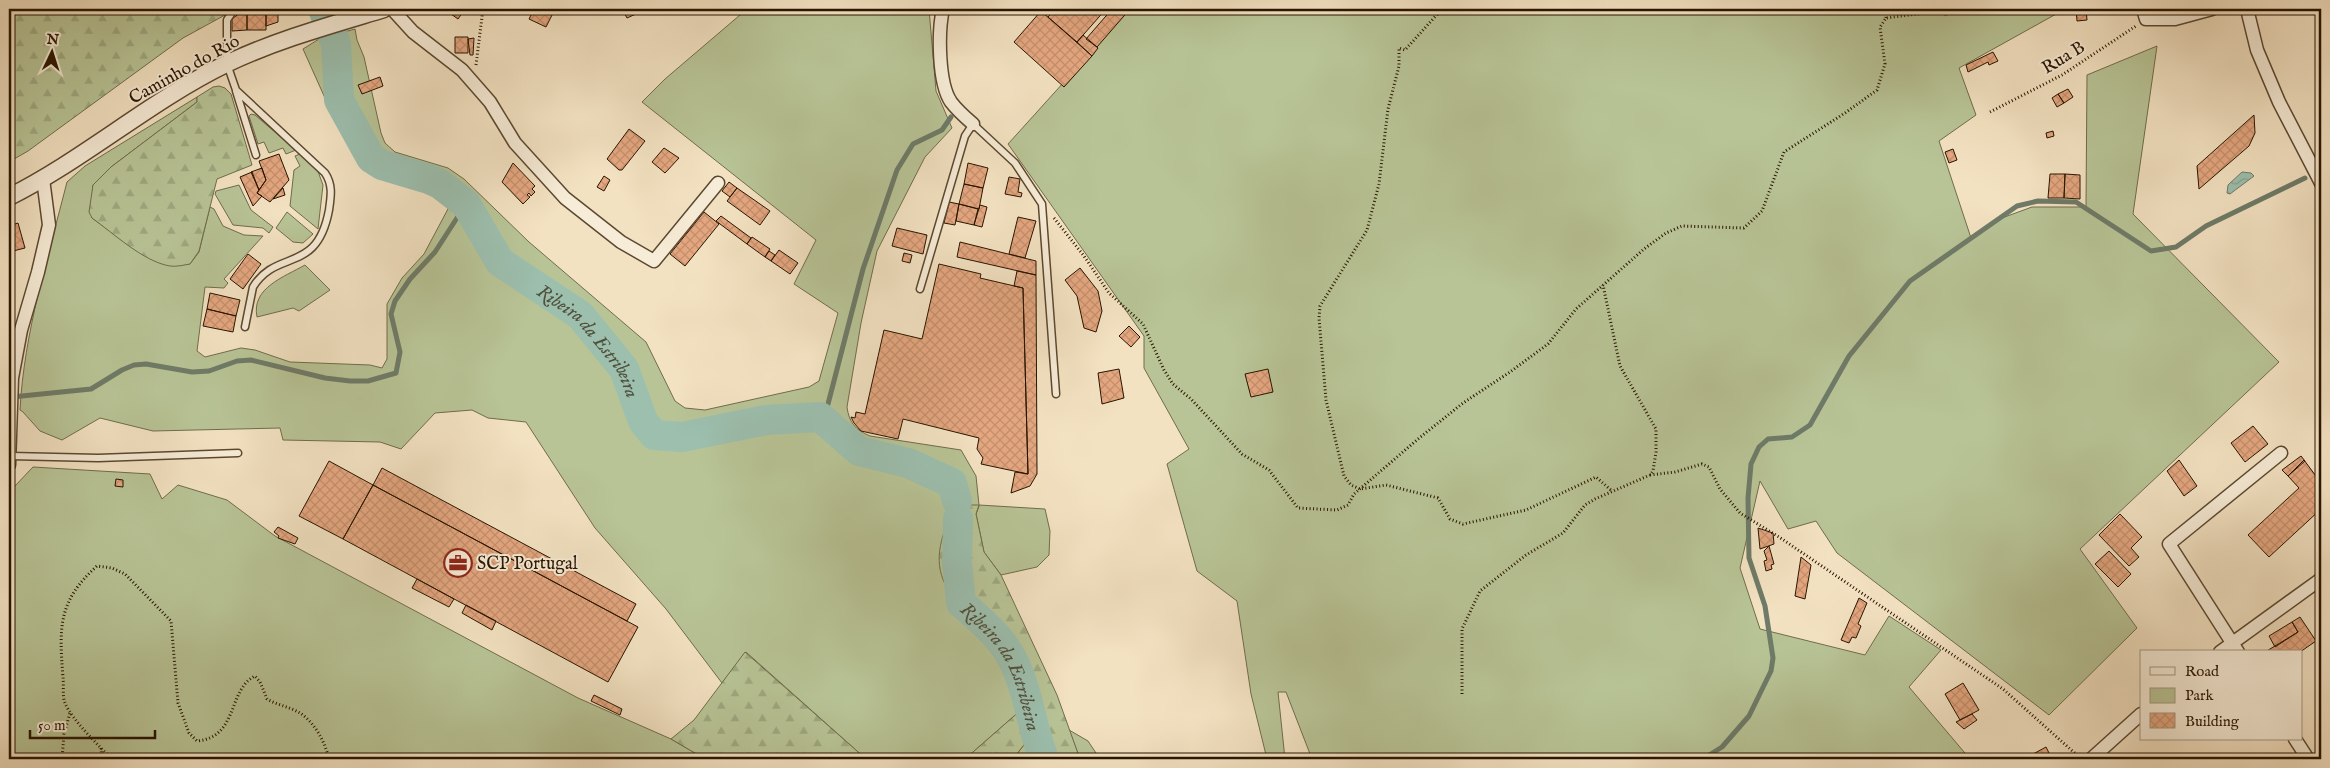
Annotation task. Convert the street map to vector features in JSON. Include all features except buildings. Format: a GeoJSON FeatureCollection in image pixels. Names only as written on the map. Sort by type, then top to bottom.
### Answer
{"type":"FeatureCollection","features":[{"type":"Feature","properties":{"kind":"street","name":"Caminho do Rio"},"geometry":{"type":"LineString","coordinates":[[9,197],[42,179],[156,105],[227,64],[319,29],[384,9]]}},
{"type":"Feature","properties":{"kind":"street"},"geometry":{"type":"LineString","coordinates":[[392,9],[412,32],[462,70],[490,102],[515,143],[565,198],[621,242],[654,261],[718,183]]}},
{"type":"Feature","properties":{"kind":"street"},"geometry":{"type":"LineString","coordinates":[[943,9],[940,24],[940,62],[947,93],[950,102],[973,124]]}},
{"type":"Feature","properties":{"kind":"street"},"geometry":{"type":"LineString","coordinates":[[2145,14],[2175,19],[2212,9]]}},
{"type":"Feature","properties":{"kind":"street"},"geometry":{"type":"LineString","coordinates":[[2247,9],[2257,50],[2279,102],[2321,182]]}},
{"type":"Feature","properties":{"kind":"street"},"geometry":{"type":"LineString","coordinates":[[9,461],[12,378],[21,330],[49,225],[42,179]]}},
{"type":"Feature","properties":{"kind":"street"},"geometry":{"type":"LineString","coordinates":[[2281,453],[2169,544],[2235,647],[2321,579]]}},
{"type":"Feature","properties":{"kind":"street"},"geometry":{"type":"LineString","coordinates":[[2091,759],[2140,715]]}},
{"type":"Feature","properties":{"kind":"street"},"geometry":{"type":"LineString","coordinates":[[2296,740],[2308,759]]}},
{"type":"Feature","properties":{"kind":"lane"},"geometry":{"type":"LineString","coordinates":[[231,14],[228,20],[227,64],[256,154]]}},
{"type":"Feature","properties":{"kind":"lane"},"geometry":{"type":"LineString","coordinates":[[236,90],[325,172],[331,181],[332,193],[326,222],[316,245],[309,252],[265,273],[253,287],[245,327]]}},
{"type":"Feature","properties":{"kind":"lane"},"geometry":{"type":"LineString","coordinates":[[920,289],[965,136],[973,124],[1014,163],[1042,204],[1056,394]]}},
{"type":"Feature","properties":{"kind":"lane"},"geometry":{"type":"LineString","coordinates":[[9,461],[238,452]]}},
{"type":"Feature","properties":{"kind":"path"},"geometry":{"type":"LineString","coordinates":[[474,84],[483,9]]}},
{"type":"Feature","properties":{"kind":"path"},"geometry":{"type":"LineString","coordinates":[[1442,9],[1405,50],[1399,48],[1399,66],[1388,109],[1379,184],[1367,230],[1320,306],[1319,318],[1326,400],[1344,476],[1351,485],[1360,489],[1386,485],[1438,498],[1450,519],[1463,524],[1526,510],[1596,477],[1612,491]]}},
{"type":"Feature","properties":{"kind":"path"},"geometry":{"type":"LineString","coordinates":[[1042,204],[1084,256],[1109,292],[1143,324],[1173,384],[1198,405],[1242,454],[1269,470],[1298,508],[1337,510],[1348,504],[1360,489],[1464,403],[1548,344],[1576,309],[1644,249],[1666,233],[1682,226],[1744,228],[1762,212],[1784,152],[1877,90],[1885,64],[1880,27],[1886,18],[1887,9]]}},
{"type":"Feature","properties":{"kind":"path"},"geometry":{"type":"LineString","coordinates":[[1886,18],[1925,13],[1939,9]]}},
{"type":"Feature","properties":{"kind":"path","name":"Rua B"},"geometry":{"type":"LineString","coordinates":[[1990,112],[2062,75],[2145,14]]}},
{"type":"Feature","properties":{"kind":"path"},"geometry":{"type":"LineString","coordinates":[[1603,285],[1620,366],[1656,429],[1656,452],[1653,471],[1650,475]]}},
{"type":"Feature","properties":{"kind":"path"},"geometry":{"type":"LineString","coordinates":[[1462,694],[1462,629],[1480,592],[1526,555],[1568,528],[1585,505],[1650,475],[1675,472],[1702,464],[1709,467],[1720,489],[1740,513],[1779,537],[2003,689],[2082,759]]}},
{"type":"Feature","properties":{"kind":"path"},"geometry":{"type":"LineString","coordinates":[[112,759],[70,712],[64,701],[61,661],[65,606],[80,581],[97,566],[112,568],[126,574],[172,621],[178,703],[189,733],[197,740],[208,740],[216,736],[224,726],[245,686],[255,676],[260,682],[267,699],[300,713],[307,720],[321,736],[329,759]]}},
{"type":"Feature","properties":{"kind":"path"},"geometry":{"type":"LineString","coordinates":[[62,759],[64,734],[70,712]]}},
{"type":"Feature","properties":{"kind":"path"},"geometry":{"type":"LineString","coordinates":[[101,747],[102,759]]}},
{"type":"Feature","properties":{"kind":"green space"},"geometry":{"type":"Polygon","coordinates":[[[9,9],[236,9],[183,38],[28,151],[9,162],[9,9]]]}},
{"type":"Feature","properties":{"kind":"green space"},"geometry":{"type":"Polygon","coordinates":[[[318,9],[352,9],[319,19],[318,9]]]}},
{"type":"Feature","properties":{"kind":"green space"},"geometry":{"type":"Polygon","coordinates":[[[747,9],[929,9],[936,91],[952,128],[925,157],[877,251],[861,323],[847,407],[849,417],[854,425],[860,431],[870,436],[961,450],[976,476],[979,505],[1045,509],[1050,531],[1049,555],[1037,567],[1001,575],[984,552],[976,514],[979,506],[946,586],[1004,658],[1021,710],[965,759],[866,759],[746,652],[722,683],[666,609],[595,528],[526,422],[488,418],[472,410],[435,413],[401,449],[380,442],[283,440],[280,428],[153,431],[100,418],[62,440],[40,431],[20,410],[26,352],[67,182],[85,166],[197,97],[197,102],[111,167],[93,185],[92,218],[134,249],[158,262],[190,264],[199,252],[210,207],[214,209],[223,226],[244,235],[263,236],[224,279],[228,283],[224,288],[205,287],[197,351],[205,357],[241,348],[255,350],[290,362],[370,365],[382,368],[387,359],[387,304],[402,278],[424,254],[449,207],[426,189],[374,173],[338,127],[303,49],[319,39],[355,29],[364,57],[381,133],[385,143],[395,152],[448,168],[464,179],[529,242],[646,342],[675,401],[685,408],[705,410],[809,387],[819,381],[838,313],[794,284],[816,240],[642,102],[665,79],[747,9]]]}},
{"type":"Feature","properties":{"kind":"green space"},"geometry":{"type":"Polygon","coordinates":[[[1130,9],[1943,9],[1945,16],[1959,9],[2056,9],[2058,13],[1959,68],[1976,115],[1939,141],[1971,238],[2002,218],[2032,207],[2086,207],[2087,75],[2157,46],[2133,214],[2279,362],[2080,549],[2137,628],[2049,715],[1837,553],[1816,521],[1788,529],[1760,481],[1740,568],[1760,629],[1865,655],[1889,616],[1941,650],[1909,687],[1970,759],[1312,759],[1286,692],[1278,692],[1285,759],[1267,759],[1251,694],[1237,601],[1197,571],[1167,464],[1189,449],[1144,368],[1144,336],[1008,144],[1130,9]]]}},
{"type":"Feature","properties":{"kind":"green space"},"geometry":{"type":"Polygon","coordinates":[[[213,87],[225,88],[231,94],[252,165],[217,179],[199,251],[190,264],[172,266],[160,263],[139,253],[92,218],[89,212],[93,185],[111,167],[197,102],[197,97],[213,87]]]}},
{"type":"Feature","properties":{"kind":"green space"},"geometry":{"type":"Polygon","coordinates":[[[251,114],[255,115],[296,150],[286,154],[283,148],[269,153],[264,142],[258,144],[249,116],[251,114]]]}},
{"type":"Feature","properties":{"kind":"green space"},"geometry":{"type":"Polygon","coordinates":[[[300,154],[316,166],[323,185],[318,229],[290,206],[294,170],[300,166],[295,156],[300,154]]]}},
{"type":"Feature","properties":{"kind":"green space"},"geometry":{"type":"Polygon","coordinates":[[[239,185],[251,210],[273,227],[269,233],[263,228],[233,225],[215,194],[216,191],[239,185]]]}},
{"type":"Feature","properties":{"kind":"green space"},"geometry":{"type":"Polygon","coordinates":[[[287,212],[313,234],[303,243],[293,242],[276,228],[287,212]]]}},
{"type":"Feature","properties":{"kind":"green space"},"geometry":{"type":"Polygon","coordinates":[[[305,265],[330,290],[299,311],[293,308],[257,317],[256,307],[264,291],[279,279],[305,265]]]}},
{"type":"Feature","properties":{"kind":"green space"},"geometry":{"type":"Polygon","coordinates":[[[33,467],[150,474],[162,499],[178,485],[227,500],[275,536],[578,698],[671,739],[705,759],[9,759],[9,518],[14,487],[33,467]]]}},
{"type":"Feature","properties":{"kind":"green space"},"geometry":{"type":"Polygon","coordinates":[[[953,505],[979,505],[976,514],[984,552],[1001,575],[1057,695],[1080,759],[1038,759],[1030,737],[1013,759],[965,759],[1021,710],[1004,658],[946,586],[942,576],[939,555],[940,546],[953,505]]]}},
{"type":"Feature","properties":{"kind":"green space"},"geometry":{"type":"Polygon","coordinates":[[[745,652],[866,759],[705,759],[671,739],[694,720],[745,652]]]}},
{"type":"Feature","properties":{"kind":"green space"},"geometry":{"type":"Polygon","coordinates":[[[1069,730],[1088,741],[1100,759],[1080,759],[1069,730]]]}},
{"type":"Feature","properties":{"kind":"green space"},"geometry":{"type":"Polygon","coordinates":[[[1030,737],[1038,759],[1013,759],[1030,737]]]}},
{"type":"Feature","properties":{"kind":"water"},"geometry":{"type":"Polygon","coordinates":[[[2242,172],[2251,173],[2254,176],[2230,194],[2227,193],[2228,185],[2242,172]]]}},
{"type":"Feature","properties":{"kind":"waterway","name":"Ribeira da Estribeira"},"geometry":{"type":"LineString","coordinates":[[323,9],[336,44],[339,100],[371,158],[382,165],[440,184],[466,204],[500,262],[580,315],[624,369],[643,421],[654,435],[682,437],[766,420],[820,417],[859,451],[908,463],[952,483],[957,501]]}},
{"type":"Feature","properties":{"kind":"waterway"},"geometry":{"type":"LineString","coordinates":[[820,417],[828,404],[863,269],[897,170],[913,144],[942,130],[951,117]]}},
{"type":"Feature","properties":{"kind":"waterway"},"geometry":{"type":"LineString","coordinates":[[1703,759],[1722,747],[1749,716],[1771,671],[1773,658],[1765,606],[1749,558],[1748,498],[1751,464],[1759,447],[1768,439],[1792,437],[1810,425],[1849,356],[1910,281],[2017,206],[2038,201],[2076,202],[2151,251],[2176,247],[2206,226],[2305,178]]}},
{"type":"Feature","properties":{"kind":"waterway"},"geometry":{"type":"LineString","coordinates":[[12,397],[91,389],[122,370],[134,365],[146,364],[192,372],[209,371],[237,361],[251,360],[325,378],[350,381],[368,381],[396,373],[400,352],[391,314],[395,301],[410,279],[435,252],[466,204]]}},
{"type":"Feature","properties":{"kind":"waterway","name":"Ribeira da Estribeira"},"geometry":{"type":"LineString","coordinates":[[958,519],[957,562],[961,603],[997,637],[1014,662],[1020,676],[1044,759]]}},
{"type":"Feature","properties":{"kind":"place","name":"SCP Portugal"},"geometry":{"type":"Point","coordinates":[458,563]}}]}
